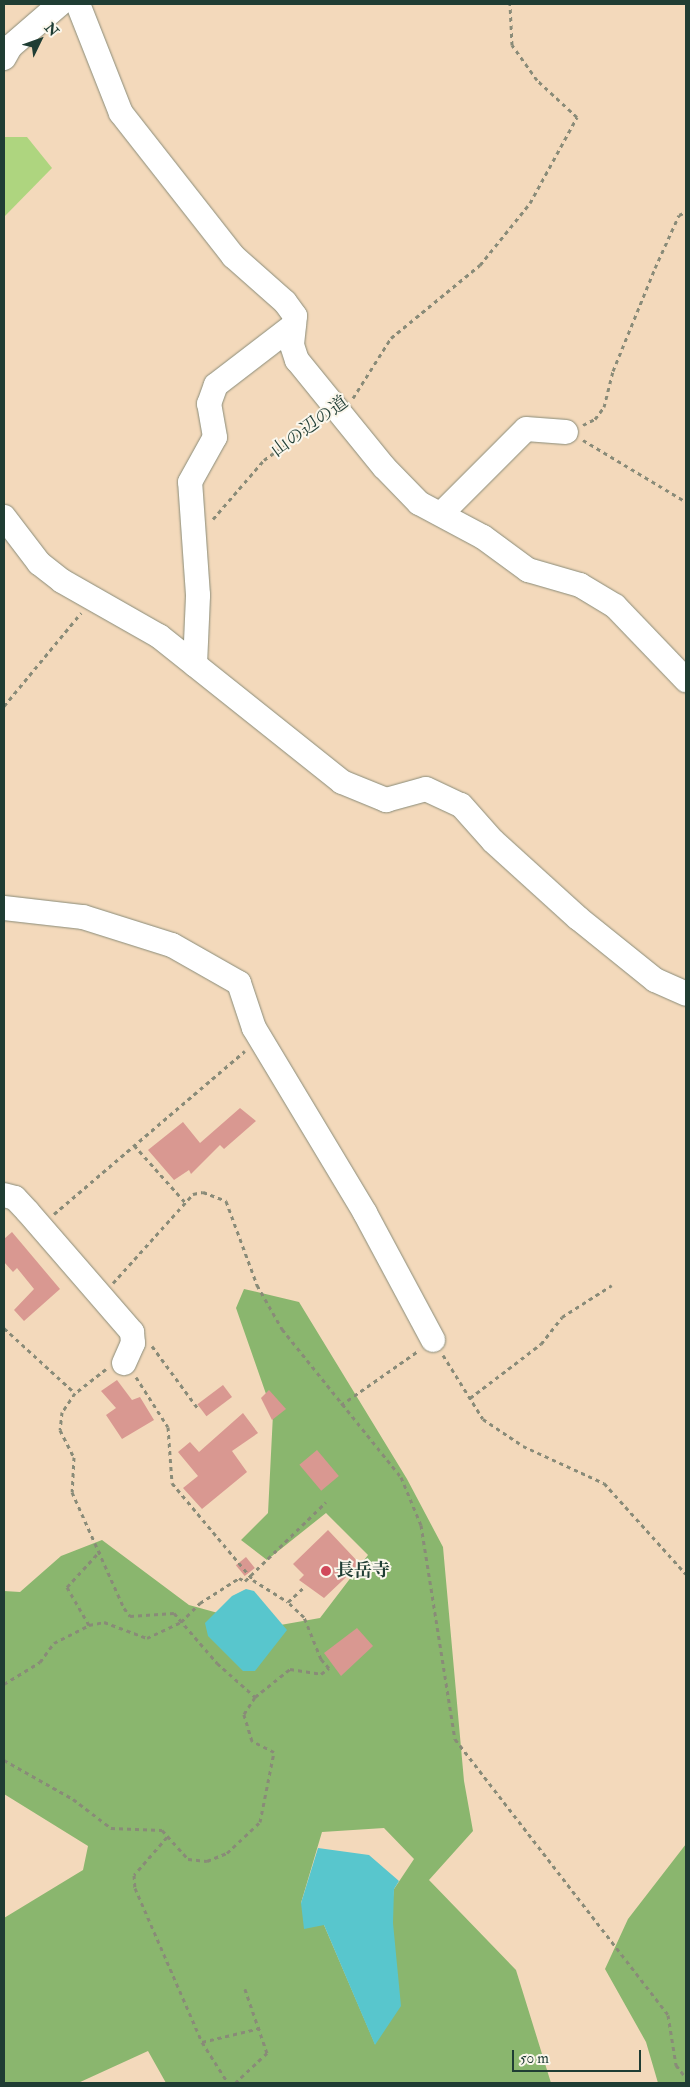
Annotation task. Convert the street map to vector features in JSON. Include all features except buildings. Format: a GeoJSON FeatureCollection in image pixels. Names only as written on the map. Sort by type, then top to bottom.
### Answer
{"type":"FeatureCollection","features":[{"type":"Feature","properties":{"kind":"street"},"geometry":{"type":"LineString","coordinates":[[4,58],[10,47],[60,4]]}},
{"type":"Feature","properties":{"kind":"street"},"geometry":{"type":"LineString","coordinates":[[78,4],[122,112],[232,256],[286,302],[295,316],[292,345],[297,360],[334,410],[419,503],[443,512],[528,570],[580,586],[615,606],[686,680]]}},
{"type":"Feature","properties":{"kind":"street"},"geometry":{"type":"LineString","coordinates":[[195,665],[198,596],[190,482],[215,438],[209,404],[216,385],[294,325]]}},
{"type":"Feature","properties":{"kind":"street"},"geometry":{"type":"LineString","coordinates":[[443,512],[526,429],[566,432]]}},
{"type":"Feature","properties":{"kind":"street"},"geometry":{"type":"LineString","coordinates":[[4,517],[39,563],[159,636],[342,782],[364,794],[386,800],[426,789],[461,805],[494,841],[578,918],[655,980],[686,994]]}},
{"type":"Feature","properties":{"kind":"street"},"geometry":{"type":"LineString","coordinates":[[4,908],[83,917],[172,945],[239,983],[260,1039],[365,1213],[433,1340]]}},
{"type":"Feature","properties":{"kind":"street"},"geometry":{"type":"LineString","coordinates":[[4,1195],[15,1198],[38,1227],[103,1294],[132,1332],[133,1343],[124,1363]]}},
{"type":"Feature","properties":{"kind":"path","name":"山の辺の道"},"geometry":{"type":"LineString","coordinates":[[194,534],[222,512],[264,460],[334,410],[350,401],[391,338],[480,265],[530,202],[577,117],[536,80],[512,45],[510,4]]}},
{"type":"Feature","properties":{"kind":"path"},"geometry":{"type":"LineString","coordinates":[[566,432],[595,419],[604,407],[613,372],[656,268],[679,214],[686,212]]}},
{"type":"Feature","properties":{"kind":"path"},"geometry":{"type":"LineString","coordinates":[[566,432],[606,450],[686,502]]}},
{"type":"Feature","properties":{"kind":"path"},"geometry":{"type":"LineString","coordinates":[[4,706],[95,598]]}},
{"type":"Feature","properties":{"kind":"path"},"geometry":{"type":"LineString","coordinates":[[38,1227],[260,1039]]}},
{"type":"Feature","properties":{"kind":"path"},"geometry":{"type":"LineString","coordinates":[[134,1145],[185,1202]]}},
{"type":"Feature","properties":{"kind":"path"},"geometry":{"type":"LineString","coordinates":[[103,1294],[185,1202],[203,1192],[226,1200],[261,1292],[287,1336],[400,1477],[421,1525],[455,1739],[668,2015],[676,2064],[686,2078]]}},
{"type":"Feature","properties":{"kind":"path"},"geometry":{"type":"LineString","coordinates":[[470,1398],[541,1344],[562,1317],[612,1285]]}},
{"type":"Feature","properties":{"kind":"path"},"geometry":{"type":"LineString","coordinates":[[4,1328],[75,1393]]}},
{"type":"Feature","properties":{"kind":"path"},"geometry":{"type":"LineString","coordinates":[[132,1332],[144,1336],[199,1410]]}},
{"type":"Feature","properties":{"kind":"path"},"geometry":{"type":"LineString","coordinates":[[341,1405],[433,1340],[484,1419],[523,1446],[604,1483],[686,1574]]}},
{"type":"Feature","properties":{"kind":"path"},"geometry":{"type":"LineString","coordinates":[[4,1760],[74,1799],[111,1828],[162,1830],[188,1859],[206,1861],[227,1853],[260,1822],[274,1752],[247,1735],[244,1714],[254,1697],[290,1669],[321,1674],[329,1668],[320,1659],[304,1617],[288,1602],[250,1577],[172,1483],[168,1427],[124,1363],[114,1363],[75,1393],[62,1412],[60,1430],[74,1456],[72,1492],[130,1616],[174,1613],[254,1697]]}},
{"type":"Feature","properties":{"kind":"path"},"geometry":{"type":"LineString","coordinates":[[4,1684],[40,1662],[54,1643],[89,1625],[104,1622],[147,1638],[181,1622],[200,1603],[239,1578],[245,1581],[250,1577],[326,1502]]}},
{"type":"Feature","properties":{"kind":"path"},"geometry":{"type":"LineString","coordinates":[[89,1625],[67,1587],[100,1551]]}},
{"type":"Feature","properties":{"kind":"path"},"geometry":{"type":"LineString","coordinates":[[288,1602],[304,1586]]}},
{"type":"Feature","properties":{"kind":"path"},"geometry":{"type":"LineString","coordinates":[[167,1837],[134,1875],[135,1888],[202,2042],[228,2083]]}},
{"type":"Feature","properties":{"kind":"path"},"geometry":{"type":"LineString","coordinates":[[235,2083],[266,2053],[260,2028],[245,1989]]}},
{"type":"Feature","properties":{"kind":"path"},"geometry":{"type":"LineString","coordinates":[[202,2042],[260,2028]]}},
{"type":"Feature","properties":{"kind":"green space"},"geometry":{"type":"Polygon","coordinates":[[[4,137],[27,137],[52,168],[4,217],[4,137]]]}},
{"type":"Feature","properties":{"kind":"green space"},"geometry":{"type":"Polygon","coordinates":[[[244,1289],[299,1302],[407,1479],[443,1547],[464,1781],[473,1831],[429,1880],[516,1970],[551,2083],[166,2083],[148,2051],[78,2083],[4,2083],[4,1918],[83,1870],[88,1846],[4,1794],[4,1591],[20,1592],[61,1556],[102,1540],[189,1605],[269,1627],[320,1618],[368,1555],[326,1513],[267,1560],[241,1540],[268,1513],[273,1414],[236,1308],[244,1289]],[[384,1828],[322,1832],[301,1903],[324,1925],[375,2044],[394,1889],[414,1859],[384,1828]]]}},
{"type":"Feature","properties":{"kind":"green space"},"geometry":{"type":"Polygon","coordinates":[[[686,1844],[686,2083],[658,2083],[646,2042],[605,1969],[628,1919],[686,1844]]]}},
{"type":"Feature","properties":{"kind":"water"},"geometry":{"type":"Polygon","coordinates":[[[246,1589],[254,1591],[287,1630],[255,1671],[243,1671],[208,1636],[205,1623],[232,1596],[246,1589]]]}},
{"type":"Feature","properties":{"kind":"water"},"geometry":{"type":"Polygon","coordinates":[[[318,1848],[369,1855],[399,1881],[394,1889],[393,1923],[401,2006],[375,2045],[324,1925],[304,1929],[301,1903],[318,1848]]]}},
{"type":"Feature","properties":{"kind":"place","name":"長岳寺"},"geometry":{"type":"Point","coordinates":[326,1571]}}]}
